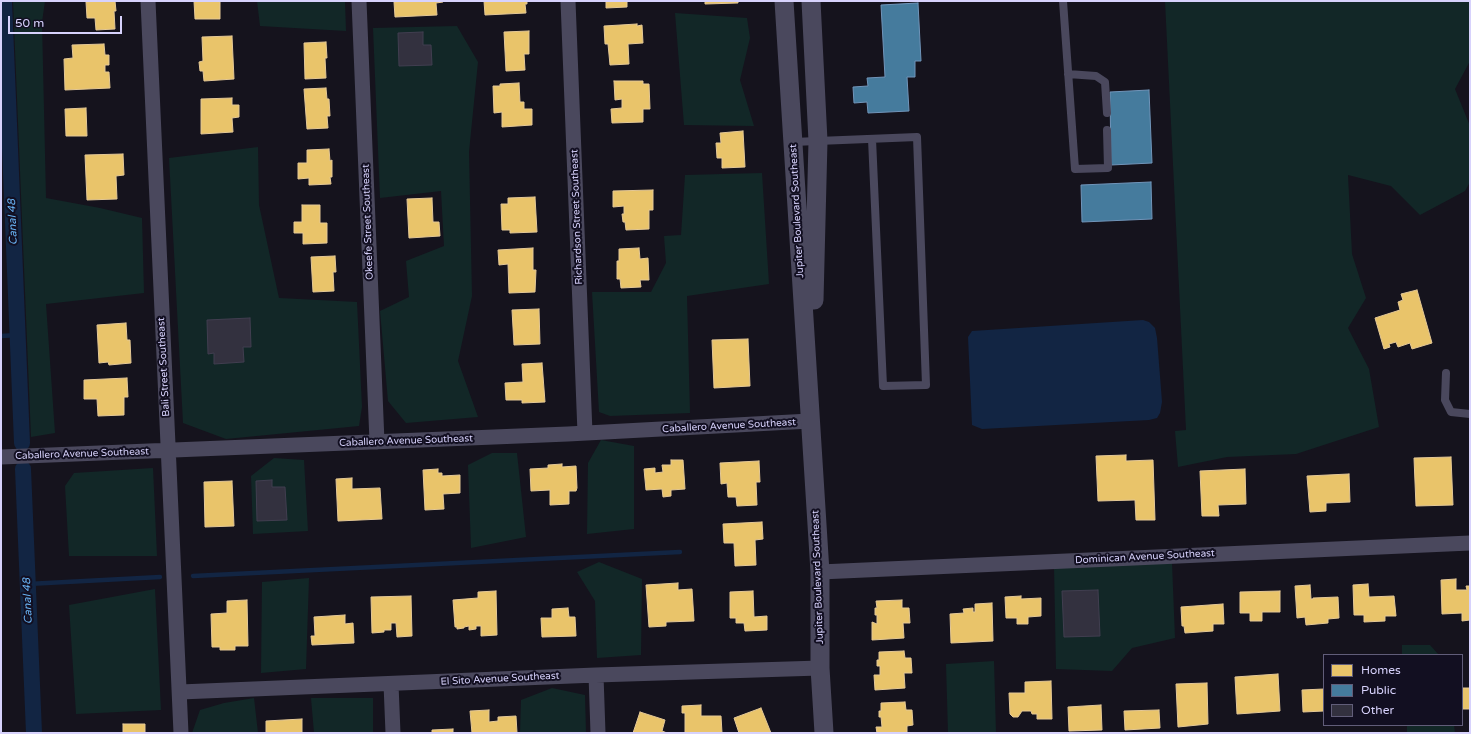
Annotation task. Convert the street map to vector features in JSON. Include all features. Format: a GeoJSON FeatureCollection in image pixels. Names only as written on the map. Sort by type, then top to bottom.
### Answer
{"type":"FeatureCollection","features":[{"type":"Feature","properties":{"kind":"street","name":"Bali Street Southeast"},"geometry":{"type":"LineString","coordinates":[[148,1],[181,733]]}},
{"type":"Feature","properties":{"kind":"street","name":"Okeefe Street Southeast"},"geometry":{"type":"LineString","coordinates":[[359,1],[376,442]]}},
{"type":"Feature","properties":{"kind":"street","name":"Richardson Street Southeast"},"geometry":{"type":"LineString","coordinates":[[568,1],[585,433]]}},
{"type":"Feature","properties":{"kind":"street","name":"Jupiter Boulevard Southeast"},"geometry":{"type":"LineString","coordinates":[[784,1],[820,572],[820,668],[824,733]]}},
{"type":"Feature","properties":{"kind":"street","name":"Jupiter Boulevard Southeast"},"geometry":{"type":"LineString","coordinates":[[810,421],[818,141],[811,1]]}},
{"type":"Feature","properties":{"kind":"street","name":"Caballero Avenue Southeast"},"geometry":{"type":"LineString","coordinates":[[1,457],[585,433],[810,421]]}},
{"type":"Feature","properties":{"kind":"street","name":"Dominican Avenue Southeast"},"geometry":{"type":"LineString","coordinates":[[820,572],[1470,543]]}},
{"type":"Feature","properties":{"kind":"street","name":"El Sito Avenue Southeast"},"geometry":{"type":"LineString","coordinates":[[180,692],[596,675],[820,668]]}},
{"type":"Feature","properties":{"kind":"street"},"geometry":{"type":"LineString","coordinates":[[596,675],[598,733]]}},
{"type":"Feature","properties":{"kind":"street"},"geometry":{"type":"LineString","coordinates":[[391,684],[393,733]]}},
{"type":"Feature","properties":{"kind":"lane"},"geometry":{"type":"LineString","coordinates":[[1063,1],[1075,169],[1108,168],[1107,130]]}},
{"type":"Feature","properties":{"kind":"lane"},"geometry":{"type":"LineString","coordinates":[[1068,74],[1096,76],[1105,82],[1107,113]]}},
{"type":"Feature","properties":{"kind":"lane"},"geometry":{"type":"LineString","coordinates":[[793,142],[917,137],[926,384],[883,386],[872,139]]}},
{"type":"Feature","properties":{"kind":"lane"},"geometry":{"type":"LineString","coordinates":[[1446,374],[1445,400],[1451,412],[1470,414]]}},
{"type":"Feature","properties":{"kind":"green space"},"geometry":{"type":"Polygon","coordinates":[[[13,1],[45,1],[42,22],[46,198],[100,208],[142,218],[144,293],[46,304],[55,433],[31,437],[13,1]]]}},
{"type":"Feature","properties":{"kind":"green space"},"geometry":{"type":"Polygon","coordinates":[[[257,1],[345,1],[346,31],[260,26],[257,1]]]}},
{"type":"Feature","properties":{"kind":"green space"},"geometry":{"type":"Polygon","coordinates":[[[1165,1],[1470,1],[1470,61],[1455,89],[1470,126],[1470,182],[1465,191],[1420,215],[1391,186],[1348,175],[1352,254],[1366,298],[1348,328],[1369,369],[1379,427],[1296,454],[1227,457],[1178,467],[1175,431],[1186,430],[1165,1]]]}},
{"type":"Feature","properties":{"kind":"green space"},"geometry":{"type":"Polygon","coordinates":[[[675,13],[747,18],[750,38],[740,80],[754,126],[684,125],[675,13]]]}},
{"type":"Feature","properties":{"kind":"green space"},"geometry":{"type":"Polygon","coordinates":[[[457,26],[478,62],[469,152],[472,296],[458,361],[478,417],[406,423],[388,401],[380,311],[409,297],[406,261],[444,246],[441,191],[380,198],[373,28],[457,26]]]}},
{"type":"Feature","properties":{"kind":"green space"},"geometry":{"type":"Polygon","coordinates":[[[258,147],[259,205],[279,298],[357,302],[362,407],[359,426],[226,439],[183,423],[169,158],[258,147]]]}},
{"type":"Feature","properties":{"kind":"green space"},"geometry":{"type":"Polygon","coordinates":[[[762,173],[769,284],[687,296],[690,413],[610,416],[599,412],[592,292],[651,292],[666,263],[664,236],[681,235],[685,175],[762,173]]]}},
{"type":"Feature","properties":{"kind":"green space"},"geometry":{"type":"Polygon","coordinates":[[[601,440],[634,446],[634,529],[587,534],[588,463],[601,440]]]}},
{"type":"Feature","properties":{"kind":"green space"},"geometry":{"type":"Polygon","coordinates":[[[492,453],[517,453],[526,537],[471,548],[468,465],[492,453]]]}},
{"type":"Feature","properties":{"kind":"green space"},"geometry":{"type":"Polygon","coordinates":[[[274,458],[304,460],[308,531],[253,534],[251,476],[274,458]]]}},
{"type":"Feature","properties":{"kind":"green space"},"geometry":{"type":"Polygon","coordinates":[[[153,468],[157,556],[69,556],[65,486],[74,473],[153,468]]]}},
{"type":"Feature","properties":{"kind":"green space"},"geometry":{"type":"Polygon","coordinates":[[[599,562],[642,579],[641,655],[597,658],[595,601],[577,572],[599,562]]]}},
{"type":"Feature","properties":{"kind":"green space"},"geometry":{"type":"Polygon","coordinates":[[[1172,563],[1175,638],[1132,648],[1112,671],[1056,669],[1054,566],[1172,563]]]}},
{"type":"Feature","properties":{"kind":"green space"},"geometry":{"type":"Polygon","coordinates":[[[309,578],[306,669],[261,673],[262,582],[309,578]]]}},
{"type":"Feature","properties":{"kind":"green space"},"geometry":{"type":"Polygon","coordinates":[[[155,589],[161,710],[76,714],[69,605],[155,589]]]}},
{"type":"Feature","properties":{"kind":"green space"},"geometry":{"type":"Polygon","coordinates":[[[1402,645],[1430,645],[1438,654],[1402,654],[1402,645]]]}},
{"type":"Feature","properties":{"kind":"green space"},"geometry":{"type":"Polygon","coordinates":[[[994,661],[996,733],[948,733],[946,664],[994,661]]]}},
{"type":"Feature","properties":{"kind":"green space"},"geometry":{"type":"Polygon","coordinates":[[[552,688],[585,695],[586,733],[520,733],[521,700],[552,688]]]}},
{"type":"Feature","properties":{"kind":"green space"},"geometry":{"type":"Polygon","coordinates":[[[254,698],[258,733],[192,733],[200,710],[224,703],[254,698]]]}},
{"type":"Feature","properties":{"kind":"green space"},"geometry":{"type":"Polygon","coordinates":[[[311,698],[373,698],[373,733],[314,733],[311,698]]]}},
{"type":"Feature","properties":{"kind":"green space"},"geometry":{"type":"Polygon","coordinates":[[[1407,726],[1454,726],[1455,733],[1407,733],[1407,726]]]}},
{"type":"Feature","properties":{"kind":"water"},"geometry":{"type":"Polygon","coordinates":[[[1143,320],[1149,322],[1155,328],[1157,338],[1162,402],[1160,413],[1157,418],[1149,420],[982,429],[972,425],[968,337],[972,331],[1143,320]]]}},
{"type":"Feature","properties":{"kind":"building: Homes"},"geometry":{"type":"Polygon","coordinates":[[[115,1],[115,29],[96,30],[95,18],[87,18],[86,2],[115,1]]]}},
{"type":"Feature","properties":{"kind":"building: Homes"},"geometry":{"type":"Polygon","coordinates":[[[194,1],[220,1],[220,19],[195,19],[194,1]]]}},
{"type":"Feature","properties":{"kind":"building: Homes"},"geometry":{"type":"Polygon","coordinates":[[[484,1],[527,1],[527,4],[525,4],[526,13],[485,15],[484,1]]]}},
{"type":"Feature","properties":{"kind":"building: Homes"},"geometry":{"type":"Polygon","coordinates":[[[606,1],[627,1],[627,7],[606,8],[606,1]]]}},
{"type":"Feature","properties":{"kind":"building: Homes"},"geometry":{"type":"Polygon","coordinates":[[[705,1],[738,1],[738,3],[705,4],[705,1]]]}},
{"type":"Feature","properties":{"kind":"building: Homes"},"geometry":{"type":"Polygon","coordinates":[[[394,2],[443,2],[436,3],[437,15],[395,17],[394,2]]]}},
{"type":"Feature","properties":{"kind":"building: Homes"},"geometry":{"type":"Polygon","coordinates":[[[637,24],[637,26],[642,25],[643,43],[628,44],[629,64],[610,65],[608,44],[605,44],[604,26],[637,24]]]}},
{"type":"Feature","properties":{"kind":"building: Homes"},"geometry":{"type":"Polygon","coordinates":[[[529,31],[529,54],[524,54],[525,70],[506,71],[504,32],[529,31]]]}},
{"type":"Feature","properties":{"kind":"building: Homes"},"geometry":{"type":"Polygon","coordinates":[[[232,36],[234,79],[204,81],[203,71],[200,71],[199,62],[203,61],[202,37],[232,36]]]}},
{"type":"Feature","properties":{"kind":"building: Homes"},"geometry":{"type":"Polygon","coordinates":[[[326,42],[326,78],[305,79],[304,43],[326,42]]]}},
{"type":"Feature","properties":{"kind":"building: Homes"},"geometry":{"type":"Polygon","coordinates":[[[104,44],[105,55],[109,55],[109,65],[105,65],[105,72],[109,72],[110,88],[65,90],[64,59],[73,58],[72,45],[104,44]]]}},
{"type":"Feature","properties":{"kind":"building: Homes"},"geometry":{"type":"Polygon","coordinates":[[[614,81],[643,81],[643,84],[649,84],[650,109],[643,109],[643,122],[612,123],[611,109],[622,108],[622,99],[615,100],[614,81]]]}},
{"type":"Feature","properties":{"kind":"building: Homes"},"geometry":{"type":"Polygon","coordinates":[[[519,83],[520,102],[524,102],[524,109],[532,109],[532,125],[502,127],[502,112],[494,113],[493,86],[519,83]]]}},
{"type":"Feature","properties":{"kind":"building: Homes"},"geometry":{"type":"Polygon","coordinates":[[[326,88],[327,99],[329,99],[330,116],[327,116],[328,128],[307,129],[304,89],[326,88]]]}},
{"type":"Feature","properties":{"kind":"building: Homes"},"geometry":{"type":"Polygon","coordinates":[[[232,98],[232,105],[239,105],[239,117],[232,118],[233,132],[201,134],[201,99],[232,98]]]}},
{"type":"Feature","properties":{"kind":"building: Homes"},"geometry":{"type":"Polygon","coordinates":[[[86,108],[87,136],[66,136],[65,109],[86,108]]]}},
{"type":"Feature","properties":{"kind":"building: Homes"},"geometry":{"type":"Polygon","coordinates":[[[743,131],[745,167],[722,168],[722,158],[717,158],[716,143],[721,143],[720,133],[743,131]]]}},
{"type":"Feature","properties":{"kind":"building: Homes"},"geometry":{"type":"Polygon","coordinates":[[[329,149],[330,161],[332,160],[332,177],[330,177],[331,184],[309,185],[309,178],[298,179],[298,163],[307,163],[307,150],[329,149]]]}},
{"type":"Feature","properties":{"kind":"building: Homes"},"geometry":{"type":"Polygon","coordinates":[[[123,154],[124,175],[116,176],[117,199],[87,200],[85,155],[123,154]]]}},
{"type":"Feature","properties":{"kind":"building: Homes"},"geometry":{"type":"Polygon","coordinates":[[[653,190],[653,210],[649,210],[649,229],[626,230],[622,214],[624,214],[624,206],[613,207],[613,191],[653,190]]]}},
{"type":"Feature","properties":{"kind":"building: Homes"},"geometry":{"type":"Polygon","coordinates":[[[535,197],[537,232],[510,233],[510,230],[502,230],[501,204],[508,204],[508,198],[535,197]]]}},
{"type":"Feature","properties":{"kind":"building: Homes"},"geometry":{"type":"Polygon","coordinates":[[[432,198],[433,222],[439,222],[440,236],[409,238],[407,199],[432,198]]]}},
{"type":"Feature","properties":{"kind":"building: Homes"},"geometry":{"type":"Polygon","coordinates":[[[302,205],[320,205],[320,223],[327,223],[327,243],[303,244],[303,233],[294,233],[294,222],[302,222],[302,205]]]}},
{"type":"Feature","properties":{"kind":"building: Homes"},"geometry":{"type":"Polygon","coordinates":[[[533,248],[533,270],[536,270],[535,292],[509,293],[508,264],[499,265],[498,250],[533,248]]]}},
{"type":"Feature","properties":{"kind":"building: Homes"},"geometry":{"type":"Polygon","coordinates":[[[639,248],[640,259],[648,258],[649,280],[640,280],[641,287],[621,288],[620,279],[617,279],[619,249],[639,248]]]}},
{"type":"Feature","properties":{"kind":"building: Homes"},"geometry":{"type":"Polygon","coordinates":[[[335,256],[336,272],[333,272],[334,291],[313,292],[311,257],[335,256]]]}},
{"type":"Feature","properties":{"kind":"building: Homes"},"geometry":{"type":"Polygon","coordinates":[[[1417,290],[1432,343],[1412,349],[1410,343],[1398,347],[1396,342],[1389,344],[1390,347],[1384,349],[1375,318],[1400,310],[1398,302],[1403,300],[1401,294],[1417,290]]]}},
{"type":"Feature","properties":{"kind":"building: Homes"},"geometry":{"type":"Polygon","coordinates":[[[539,309],[540,344],[514,345],[512,310],[539,309]]]}},
{"type":"Feature","properties":{"kind":"building: Homes"},"geometry":{"type":"Polygon","coordinates":[[[126,323],[127,340],[130,340],[131,363],[109,365],[108,362],[99,363],[97,325],[126,323]]]}},
{"type":"Feature","properties":{"kind":"building: Homes"},"geometry":{"type":"Polygon","coordinates":[[[748,339],[750,386],[714,388],[712,340],[748,339]]]}},
{"type":"Feature","properties":{"kind":"building: Homes"},"geometry":{"type":"Polygon","coordinates":[[[542,363],[545,402],[522,403],[522,400],[506,400],[505,383],[523,382],[522,364],[542,363]]]}},
{"type":"Feature","properties":{"kind":"building: Homes"},"geometry":{"type":"Polygon","coordinates":[[[127,378],[128,397],[124,397],[124,415],[98,416],[97,399],[84,399],[84,380],[127,378]]]}},
{"type":"Feature","properties":{"kind":"building: Homes"},"geometry":{"type":"Polygon","coordinates":[[[1126,455],[1126,461],[1153,460],[1155,520],[1136,520],[1135,500],[1098,501],[1096,456],[1126,455]]]}},
{"type":"Feature","properties":{"kind":"building: Homes"},"geometry":{"type":"Polygon","coordinates":[[[1451,457],[1453,505],[1416,506],[1414,458],[1451,457]]]}},
{"type":"Feature","properties":{"kind":"building: Homes"},"geometry":{"type":"Polygon","coordinates":[[[671,460],[683,460],[685,489],[671,490],[671,496],[663,497],[662,489],[646,490],[644,469],[655,468],[655,473],[663,472],[662,465],[671,465],[671,460]]]}},
{"type":"Feature","properties":{"kind":"building: Homes"},"geometry":{"type":"Polygon","coordinates":[[[759,461],[760,482],[756,482],[757,505],[737,506],[736,497],[728,497],[727,483],[721,484],[720,463],[759,461]]]}},
{"type":"Feature","properties":{"kind":"building: Homes"},"geometry":{"type":"Polygon","coordinates":[[[562,464],[562,467],[576,466],[577,488],[576,491],[569,491],[569,504],[550,505],[550,490],[531,491],[530,469],[548,468],[548,465],[562,464]]]}},
{"type":"Feature","properties":{"kind":"building: Homes"},"geometry":{"type":"Polygon","coordinates":[[[438,469],[438,473],[442,473],[442,476],[460,475],[460,493],[443,494],[444,509],[425,510],[423,470],[438,469]]]}},
{"type":"Feature","properties":{"kind":"building: Homes"},"geometry":{"type":"Polygon","coordinates":[[[1245,469],[1246,504],[1218,505],[1219,516],[1202,516],[1200,471],[1245,469]]]}},
{"type":"Feature","properties":{"kind":"building: Homes"},"geometry":{"type":"Polygon","coordinates":[[[1349,474],[1350,502],[1326,503],[1326,511],[1310,512],[1307,476],[1349,474]]]}},
{"type":"Feature","properties":{"kind":"building: Homes"},"geometry":{"type":"Polygon","coordinates":[[[352,478],[352,489],[380,488],[382,519],[338,521],[336,479],[352,478]]]}},
{"type":"Feature","properties":{"kind":"building: Homes"},"geometry":{"type":"Polygon","coordinates":[[[232,481],[234,526],[205,527],[204,482],[232,481]]]}},
{"type":"Feature","properties":{"kind":"building: Homes"},"geometry":{"type":"Polygon","coordinates":[[[762,522],[763,539],[755,540],[756,565],[735,566],[734,543],[724,543],[723,524],[762,522]]]}},
{"type":"Feature","properties":{"kind":"building: Homes"},"geometry":{"type":"Polygon","coordinates":[[[1456,579],[1456,590],[1467,590],[1466,586],[1470,586],[1470,620],[1462,621],[1462,613],[1442,614],[1441,580],[1456,579]]]}},
{"type":"Feature","properties":{"kind":"building: Homes"},"geometry":{"type":"Polygon","coordinates":[[[678,583],[678,590],[692,589],[694,621],[666,622],[666,626],[649,627],[646,585],[678,583]]]}},
{"type":"Feature","properties":{"kind":"building: Homes"},"geometry":{"type":"Polygon","coordinates":[[[1368,584],[1369,597],[1394,596],[1396,616],[1385,616],[1385,621],[1364,622],[1364,615],[1354,615],[1353,585],[1368,584]]]}},
{"type":"Feature","properties":{"kind":"building: Homes"},"geometry":{"type":"Polygon","coordinates":[[[1310,585],[1311,599],[1338,597],[1339,618],[1328,619],[1328,623],[1306,625],[1305,617],[1297,618],[1295,586],[1310,585]]]}},
{"type":"Feature","properties":{"kind":"building: Homes"},"geometry":{"type":"Polygon","coordinates":[[[496,591],[497,635],[481,636],[481,626],[476,626],[476,629],[469,630],[469,626],[457,629],[457,627],[455,627],[453,600],[478,598],[478,592],[496,591]]]}},
{"type":"Feature","properties":{"kind":"building: Homes"},"geometry":{"type":"Polygon","coordinates":[[[753,591],[754,617],[767,616],[767,630],[745,631],[744,623],[736,623],[736,618],[730,618],[730,592],[753,591]]]}},
{"type":"Feature","properties":{"kind":"building: Homes"},"geometry":{"type":"Polygon","coordinates":[[[1280,591],[1280,612],[1262,612],[1262,621],[1250,621],[1250,613],[1240,613],[1240,592],[1280,591]]]}},
{"type":"Feature","properties":{"kind":"building: Homes"},"geometry":{"type":"Polygon","coordinates":[[[411,596],[412,636],[397,637],[396,623],[391,623],[391,630],[372,633],[371,597],[411,596]]]}},
{"type":"Feature","properties":{"kind":"building: Homes"},"geometry":{"type":"Polygon","coordinates":[[[1021,596],[1021,599],[1041,598],[1041,616],[1028,617],[1028,624],[1017,624],[1017,618],[1006,618],[1005,597],[1021,596]]]}},
{"type":"Feature","properties":{"kind":"building: Homes"},"geometry":{"type":"Polygon","coordinates":[[[247,600],[248,646],[235,646],[235,650],[220,650],[220,647],[212,647],[211,614],[227,613],[227,601],[247,600]]]}},
{"type":"Feature","properties":{"kind":"building: Homes"},"geometry":{"type":"Polygon","coordinates":[[[902,600],[902,608],[909,608],[910,623],[903,623],[904,638],[872,640],[872,622],[877,624],[877,615],[875,615],[875,608],[877,608],[876,601],[902,600]]]}},
{"type":"Feature","properties":{"kind":"building: Homes"},"geometry":{"type":"Polygon","coordinates":[[[992,603],[993,641],[951,643],[950,614],[964,613],[963,609],[973,608],[973,612],[975,612],[975,604],[992,603]]]}},
{"type":"Feature","properties":{"kind":"building: Homes"},"geometry":{"type":"Polygon","coordinates":[[[1223,604],[1224,624],[1213,624],[1213,631],[1185,633],[1184,626],[1182,626],[1181,607],[1223,604]]]}},
{"type":"Feature","properties":{"kind":"building: Homes"},"geometry":{"type":"Polygon","coordinates":[[[568,608],[569,617],[575,617],[576,636],[542,637],[541,618],[552,618],[552,609],[568,608]]]}},
{"type":"Feature","properties":{"kind":"building: Homes"},"geometry":{"type":"Polygon","coordinates":[[[345,615],[345,624],[353,623],[354,643],[312,645],[311,636],[315,636],[314,617],[345,615]]]}},
{"type":"Feature","properties":{"kind":"building: Homes"},"geometry":{"type":"Polygon","coordinates":[[[904,651],[905,658],[911,658],[912,673],[904,673],[905,688],[875,690],[874,675],[880,675],[880,666],[877,666],[879,652],[904,651]]]}},
{"type":"Feature","properties":{"kind":"building: Homes"},"geometry":{"type":"Polygon","coordinates":[[[1278,674],[1280,711],[1237,714],[1235,677],[1278,674]]]}},
{"type":"Feature","properties":{"kind":"building: Homes"},"geometry":{"type":"Polygon","coordinates":[[[1051,681],[1052,719],[1037,719],[1037,714],[1032,714],[1031,711],[1022,711],[1018,717],[1013,717],[1010,714],[1009,693],[1025,693],[1025,682],[1051,681]]]}},
{"type":"Feature","properties":{"kind":"building: Homes"},"geometry":{"type":"Polygon","coordinates":[[[1207,683],[1208,724],[1178,727],[1176,684],[1207,683]]]}},
{"type":"Feature","properties":{"kind":"building: Homes"},"geometry":{"type":"Polygon","coordinates":[[[1463,688],[1470,688],[1470,709],[1463,709],[1463,688]]]}},
{"type":"Feature","properties":{"kind":"building: Homes"},"geometry":{"type":"Polygon","coordinates":[[[1323,689],[1323,711],[1303,712],[1302,690],[1323,689]]]}},
{"type":"Feature","properties":{"kind":"building: Homes"},"geometry":{"type":"Polygon","coordinates":[[[905,702],[906,710],[912,710],[913,725],[907,726],[907,733],[877,733],[876,727],[882,727],[881,717],[879,717],[881,703],[905,702]]]}},
{"type":"Feature","properties":{"kind":"building: Homes"},"geometry":{"type":"Polygon","coordinates":[[[701,705],[701,716],[721,716],[722,733],[685,733],[685,713],[682,713],[682,706],[701,705]]]}},
{"type":"Feature","properties":{"kind":"building: Homes"},"geometry":{"type":"Polygon","coordinates":[[[1101,705],[1102,730],[1069,731],[1068,707],[1101,705]]]}},
{"type":"Feature","properties":{"kind":"building: Homes"},"geometry":{"type":"Polygon","coordinates":[[[761,708],[771,733],[739,733],[734,718],[761,708]]]}},
{"type":"Feature","properties":{"kind":"building: Homes"},"geometry":{"type":"Polygon","coordinates":[[[489,710],[489,722],[498,721],[498,717],[516,716],[517,733],[472,733],[470,711],[489,710]]]}},
{"type":"Feature","properties":{"kind":"building: Homes"},"geometry":{"type":"Polygon","coordinates":[[[1159,710],[1160,728],[1125,730],[1124,711],[1159,710]]]}},
{"type":"Feature","properties":{"kind":"building: Homes"},"geometry":{"type":"Polygon","coordinates":[[[640,712],[665,720],[662,731],[667,733],[633,733],[640,712]]]}},
{"type":"Feature","properties":{"kind":"building: Homes"},"geometry":{"type":"Polygon","coordinates":[[[302,719],[302,733],[266,733],[266,721],[302,719]]]}},
{"type":"Feature","properties":{"kind":"building: Homes"},"geometry":{"type":"Polygon","coordinates":[[[123,724],[145,724],[145,733],[123,733],[123,724]]]}},
{"type":"Feature","properties":{"kind":"building: Homes"},"geometry":{"type":"Polygon","coordinates":[[[453,729],[453,733],[432,733],[432,730],[453,729]]]}},
{"type":"Feature","properties":{"kind":"building: Public"},"geometry":{"type":"Polygon","coordinates":[[[918,3],[921,61],[915,61],[915,77],[907,77],[909,111],[868,113],[867,102],[854,103],[853,87],[868,86],[867,78],[885,77],[881,5],[918,3]]]}},
{"type":"Feature","properties":{"kind":"building: Public"},"geometry":{"type":"Polygon","coordinates":[[[1149,90],[1152,163],[1111,165],[1110,92],[1149,90]]]}},
{"type":"Feature","properties":{"kind":"building: Public"},"geometry":{"type":"Polygon","coordinates":[[[1151,182],[1152,219],[1082,222],[1081,185],[1151,182]]]}},
{"type":"Feature","properties":{"kind":"building: Other"},"geometry":{"type":"Polygon","coordinates":[[[423,32],[423,45],[431,45],[432,65],[399,66],[398,33],[423,32]]]}},
{"type":"Feature","properties":{"kind":"building: Other"},"geometry":{"type":"Polygon","coordinates":[[[250,318],[251,347],[243,347],[244,362],[214,364],[214,353],[208,354],[207,320],[250,318]]]}},
{"type":"Feature","properties":{"kind":"building: Other"},"geometry":{"type":"Polygon","coordinates":[[[272,480],[272,487],[285,487],[287,520],[257,521],[256,481],[272,480]]]}},
{"type":"Feature","properties":{"kind":"building: Other"},"geometry":{"type":"Polygon","coordinates":[[[1098,590],[1100,636],[1064,637],[1062,591],[1098,590]]]}},
{"type":"Feature","properties":{"kind":"waterway","name":"Canal 48"},"geometry":{"type":"LineString","coordinates":[[4,1],[22,443]]}},
{"type":"Feature","properties":{"kind":"waterway"},"geometry":{"type":"LineString","coordinates":[[1,336],[18,335]]}},
{"type":"Feature","properties":{"kind":"waterway","name":"Canal 48"},"geometry":{"type":"LineString","coordinates":[[23,469],[34,733]]}},
{"type":"Feature","properties":{"kind":"waterway"},"geometry":{"type":"LineString","coordinates":[[193,576],[680,552]]}},
{"type":"Feature","properties":{"kind":"waterway"},"geometry":{"type":"LineString","coordinates":[[28,584],[160,577]]}}]}
